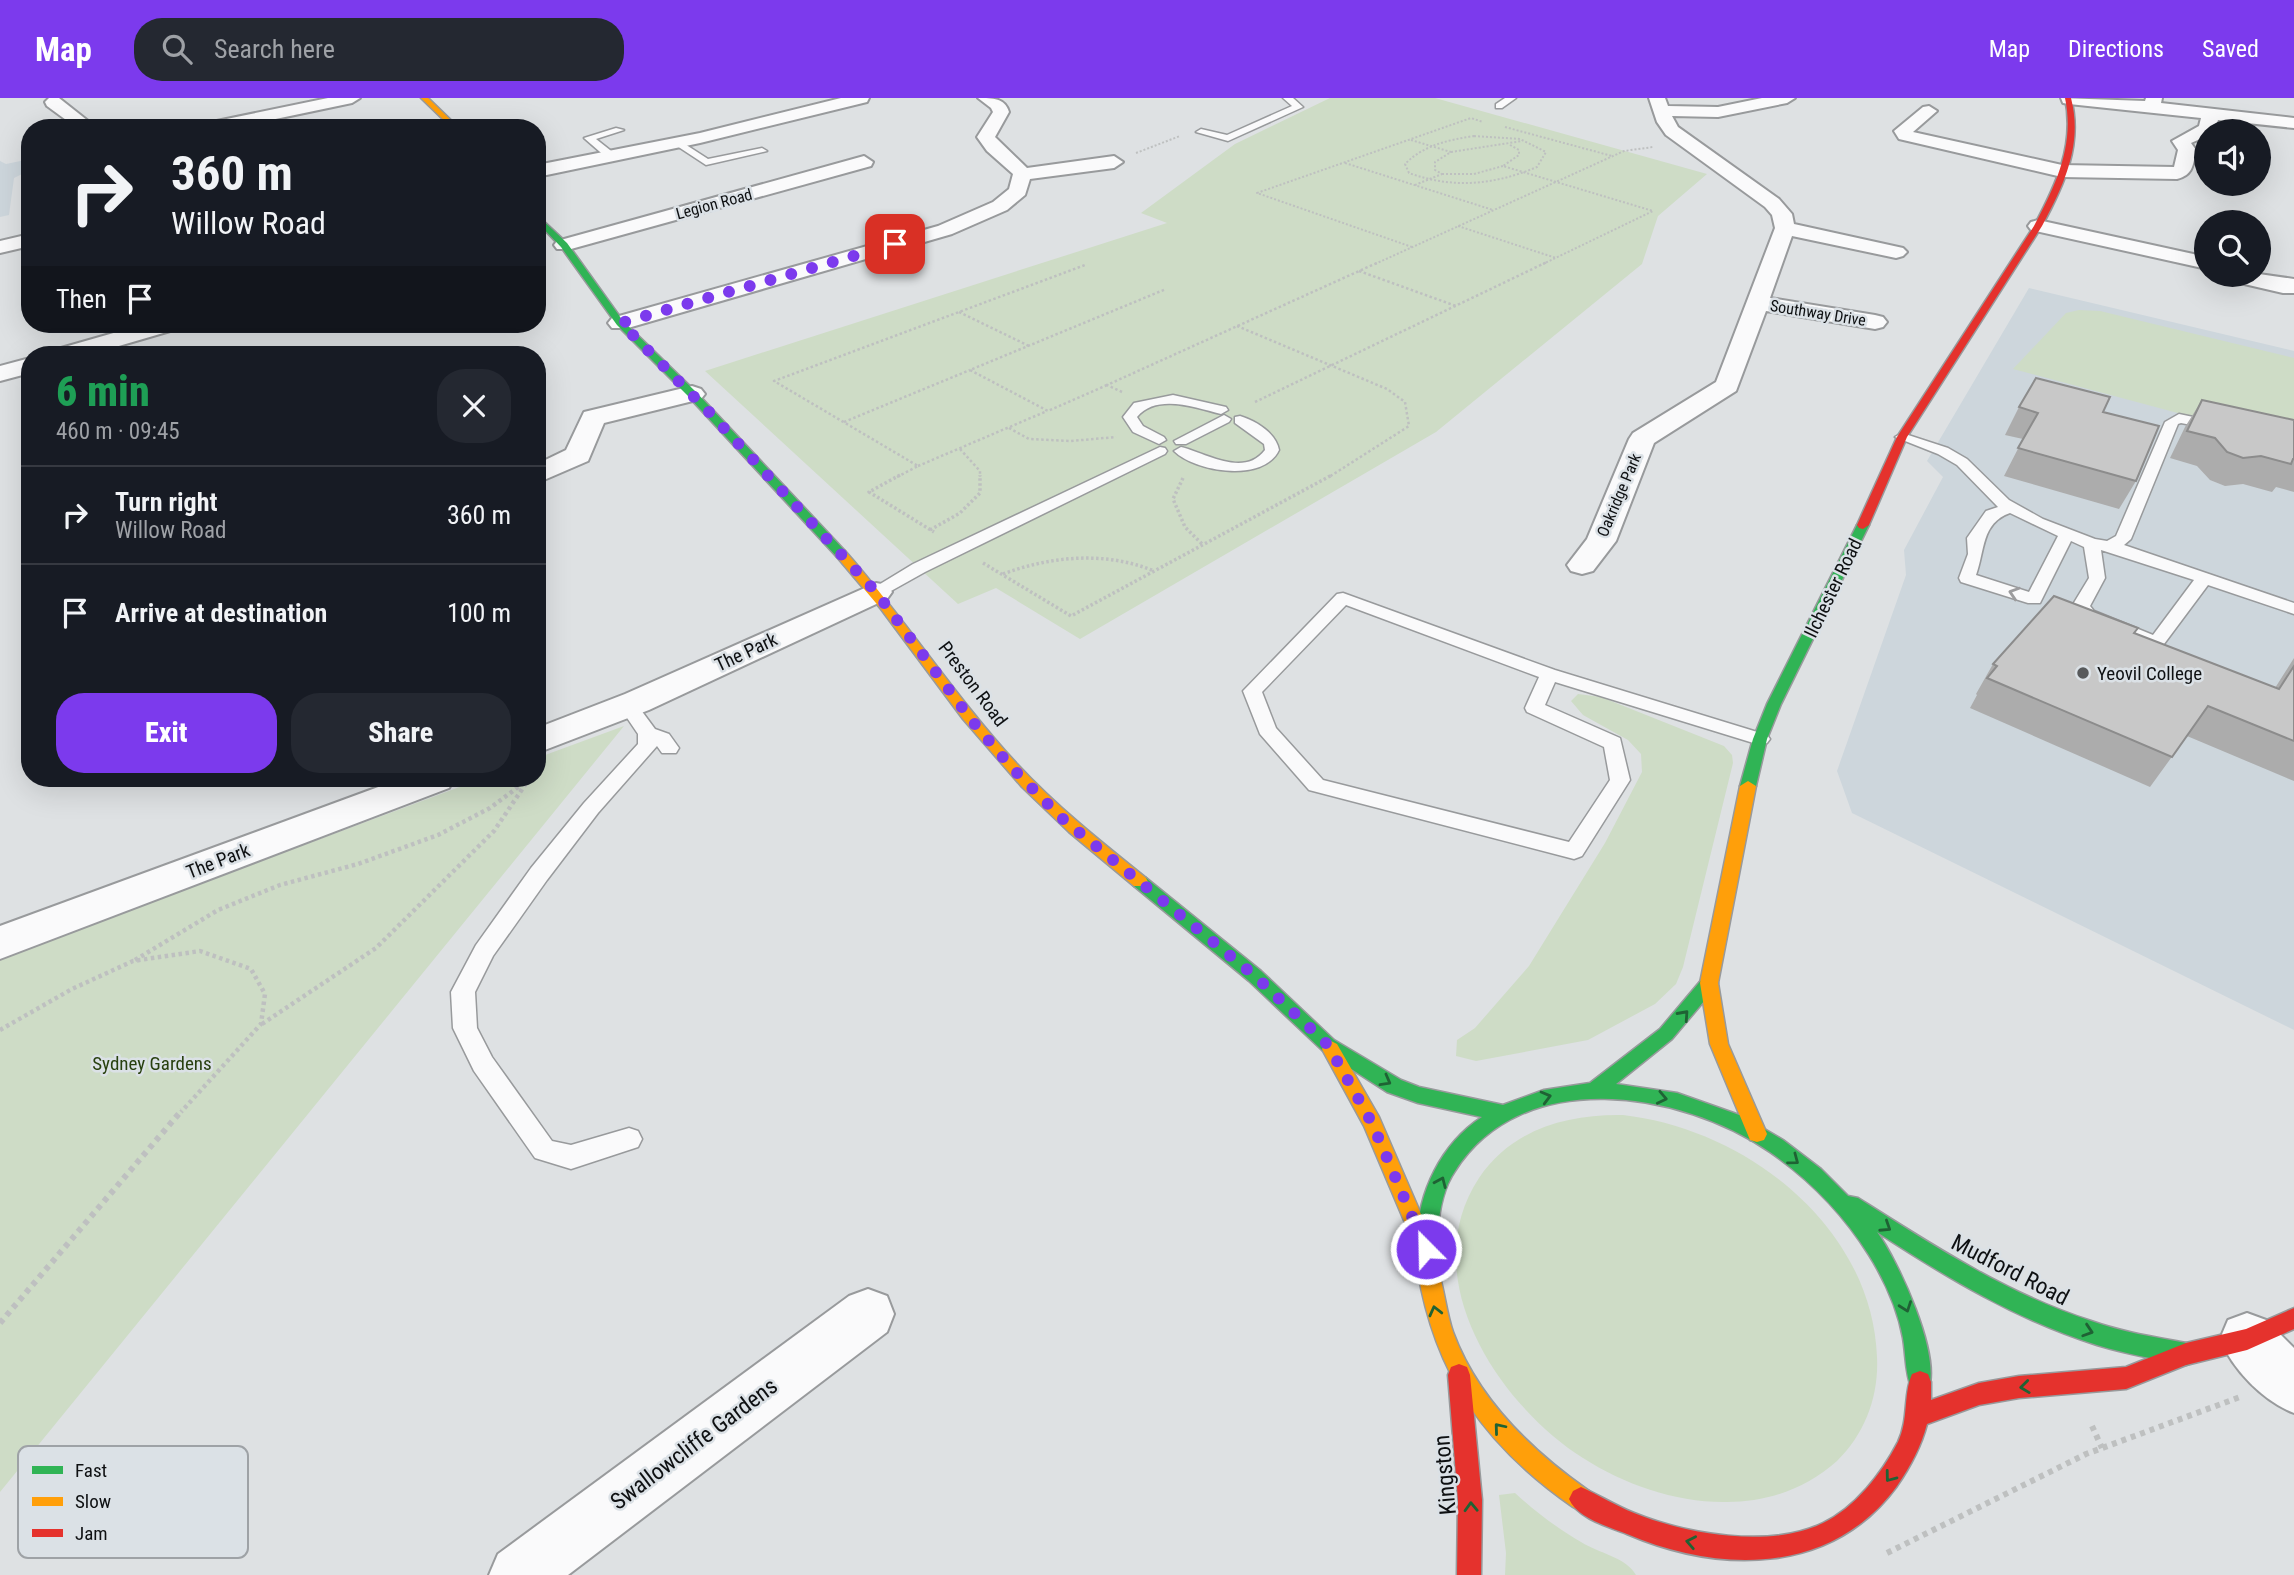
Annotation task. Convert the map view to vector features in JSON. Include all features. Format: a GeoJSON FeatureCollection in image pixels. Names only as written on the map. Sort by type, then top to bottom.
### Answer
{"type":"FeatureCollection","features":[{"type":"Feature","properties":{"kind":"main road"},"geometry":{"type":"LineString","coordinates":[[424,98],[446,119]]}},
{"type":"Feature","properties":{"kind":"main road","name":"Ilchester Road"},"geometry":{"type":"LineString","coordinates":[[1757,1135],[1719,1044],[1709,983],[1741,814],[1760,739],[1774,704],[1861,530],[1902,437],[2052,200],[2075,122],[2069,98]]}},
{"type":"Feature","properties":{"kind":"main road","name":"Preston Road"},"geometry":{"type":"LineString","coordinates":[[546,227],[564,245],[621,323],[692,394],[876,592],[973,722],[1020,777],[1064,820],[1255,976],[1328,1045],[1394,1086],[1418,1095],[1501,1113]]}},
{"type":"Feature","properties":{"kind":"main road","name":"Ilchester Road"},"geometry":{"type":"LineString","coordinates":[[1594,1091],[1666,1034],[1709,983]]}},
{"type":"Feature","properties":{"kind":"main road","name":"Preston Road"},"geometry":{"type":"LineString","coordinates":[[1328,1045],[1372,1123],[1426,1249]]}},
{"type":"Feature","properties":{"kind":"main road"},"geometry":{"type":"LineString","coordinates":[[1594,1091],[1634,1093],[1695,1105],[1729,1119],[1757,1135],[1801,1165],[1829,1190],[1878,1249],[1909,1310],[1921,1375],[1919,1416],[1911,1442],[1897,1468],[1877,1494],[1855,1515],[1831,1532],[1809,1542],[1758,1548],[1710,1546],[1671,1538],[1627,1523],[1590,1505],[1516,1449],[1487,1413],[1458,1370],[1445,1344],[1434,1311],[1426,1249],[1437,1191],[1447,1168],[1475,1131],[1501,1113],[1550,1095],[1594,1091]]}},
{"type":"Feature","properties":{"kind":"main road","name":"Mudford Road"},"geometry":{"type":"LineString","coordinates":[[1829,1190],[1951,1268],[2067,1324],[2119,1341],[2186,1354]]}},
{"type":"Feature","properties":{"kind":"main road","name":"Mudford Road"},"geometry":{"type":"LineString","coordinates":[[1919,1416],[1979,1394],[2019,1387],[2126,1378],[2186,1354],[2247,1339],[2294,1318]]}},
{"type":"Feature","properties":{"kind":"main road","name":"Kingston"},"geometry":{"type":"LineString","coordinates":[[1458,1370],[1471,1490],[1469,1575]]}},
{"type":"Feature","properties":{"kind":"main road"},"geometry":{"type":"LineString","coordinates":[[1738,1561],[1758,1548]]}},
{"type":"Feature","properties":{"kind":"street"},"geometry":{"type":"LineString","coordinates":[[250,119],[352,98]]}},
{"type":"Feature","properties":{"kind":"street"},"geometry":{"type":"LineString","coordinates":[[798,98],[816,108]]}},
{"type":"Feature","properties":{"kind":"street"},"geometry":{"type":"LineString","coordinates":[[546,169],[611,156],[684,147],[816,108],[861,98]]}},
{"type":"Feature","properties":{"kind":"street"},"geometry":{"type":"LineString","coordinates":[[621,323],[945,230],[1000,206],[1018,191],[1022,174],[1016,165],[989,144],[986,137],[1001,112],[999,105],[986,98]]}},
{"type":"Feature","properties":{"kind":"street"},"geometry":{"type":"LineString","coordinates":[[1660,104],[1718,112],[1787,98]]}},
{"type":"Feature","properties":{"kind":"street"},"geometry":{"type":"LineString","coordinates":[[2069,98],[2153,102],[2294,123]]}},
{"type":"Feature","properties":{"kind":"street"},"geometry":{"type":"LineString","coordinates":[[53,102],[76,119]]}},
{"type":"Feature","properties":{"kind":"street"},"geometry":{"type":"LineString","coordinates":[[1660,104],[1671,129],[1685,142],[1755,188],[1782,214],[1785,228],[1896,252]]}},
{"type":"Feature","properties":{"kind":"street"},"geometry":{"type":"LineString","coordinates":[[1928,111],[1903,131],[1905,135],[2062,171],[2177,173],[2183,170],[2187,150],[2181,141],[2207,129],[2210,118],[2205,111]]}},
{"type":"Feature","properties":{"kind":"street","name":"Legion Road"},"geometry":{"type":"LineString","coordinates":[[564,245],[864,162]]}},
{"type":"Feature","properties":{"kind":"street"},"geometry":{"type":"LineString","coordinates":[[1022,174],[1114,162]]}},
{"type":"Feature","properties":{"kind":"street"},"geometry":{"type":"LineString","coordinates":[[2038,226],[2194,260]]}},
{"type":"Feature","properties":{"kind":"street","name":"Southway Drive"},"geometry":{"type":"LineString","coordinates":[[1785,228],[1758,303],[1875,323]]}},
{"type":"Feature","properties":{"kind":"street"},"geometry":{"type":"LineString","coordinates":[[0,247],[21,242]]}},
{"type":"Feature","properties":{"kind":"street"},"geometry":{"type":"LineString","coordinates":[[2271,269],[2294,275]]}},
{"type":"Feature","properties":{"kind":"street"},"geometry":{"type":"LineString","coordinates":[[2271,283],[2294,286]]}},
{"type":"Feature","properties":{"kind":"street","name":"Oakridge Park"},"geometry":{"type":"LineString","coordinates":[[1582,565],[1601,541],[1643,439],[1727,386],[1758,303]]}},
{"type":"Feature","properties":{"kind":"street"},"geometry":{"type":"LineString","coordinates":[[94,346],[138,333]]}},
{"type":"Feature","properties":{"kind":"street"},"geometry":{"type":"LineString","coordinates":[[0,374],[21,368]]}},
{"type":"Feature","properties":{"kind":"street"},"geometry":{"type":"LineString","coordinates":[[546,471],[579,455],[593,418],[692,394]]}},
{"type":"Feature","properties":{"kind":"street","name":"The Park"},"geometry":{"type":"LineString","coordinates":[[546,738],[628,706],[876,592]]}},
{"type":"Feature","properties":{"kind":"street","name":"The Park"},"geometry":{"type":"LineString","coordinates":[[0,943],[415,787]]}},
{"type":"Feature","properties":{"kind":"street","name":"Swallowcliffe Gardens"},"geometry":{"type":"LineString","coordinates":[[519,1575],[868,1314]]}},
{"type":"Feature","properties":{"kind":"street"},"geometry":{"type":"LineString","coordinates":[[2247,1339],[2269,1390]]}},
{"type":"Feature","properties":{"kind":"lane"},"geometry":{"type":"LineString","coordinates":[[1201,132],[1228,138],[1298,107],[1288,98]]}},
{"type":"Feature","properties":{"kind":"lane"},"geometry":{"type":"LineString","coordinates":[[1499,106],[1511,98]]}},
{"type":"Feature","properties":{"kind":"lane"},"geometry":{"type":"LineString","coordinates":[[611,156],[589,138],[619,131]]}},
{"type":"Feature","properties":{"kind":"lane"},"geometry":{"type":"LineString","coordinates":[[684,147],[716,147]]}},
{"type":"Feature","properties":{"kind":"lane"},"geometry":{"type":"LineString","coordinates":[[684,147],[706,162],[762,151]]}},
{"type":"Feature","properties":{"kind":"lane"},"geometry":{"type":"LineString","coordinates":[[1181,446],[1216,465],[1242,466],[1265,460],[1271,454],[1270,440],[1241,414],[1222,415],[1173,399],[1144,404],[1133,411],[1130,417],[1138,429],[1172,453],[1181,446],[1222,415]]}},
{"type":"Feature","properties":{"kind":"lane"},"geometry":{"type":"LineString","coordinates":[[2110,546],[2123,540],[2172,422],[2179,418],[2229,429]]}},
{"type":"Feature","properties":{"kind":"lane"},"geometry":{"type":"LineString","coordinates":[[1902,437],[1943,451],[1962,462],[1992,494],[2011,508],[2067,534],[2294,609]]}},
{"type":"Feature","properties":{"kind":"lane"},"geometry":{"type":"LineString","coordinates":[[876,592],[1160,446]]}},
{"type":"Feature","properties":{"kind":"lane"},"geometry":{"type":"LineString","coordinates":[[2011,508],[1992,514],[1975,538],[1976,554],[1967,578],[2034,599],[2067,534]]}},
{"type":"Feature","properties":{"kind":"lane"},"geometry":{"type":"LineString","coordinates":[[2092,544],[2097,578],[2081,607],[2088,615],[2150,640],[2158,640],[2205,578]]}},
{"type":"Feature","properties":{"kind":"lane"},"geometry":{"type":"LineString","coordinates":[[1549,674],[1534,708],[1613,743],[1620,780],[1574,851],[1316,785],[1267,730],[1252,691],[1343,598],[1549,674],[1760,739]]}},
{"type":"Feature","properties":{"kind":"lane"},"geometry":{"type":"LineString","coordinates":[[628,706],[648,733],[662,738],[669,748]]}},
{"type":"Feature","properties":{"kind":"lane"},"geometry":{"type":"LineString","coordinates":[[629,1139],[571,1157],[544,1150],[483,1063],[465,1028],[463,992],[484,951],[523,896],[592,808],[648,745],[648,733]]}},
{"type":"Feature","properties":{"kind":"path"},"geometry":{"type":"LineString","coordinates":[[1412,247],[1257,193],[1471,118],[1483,122]]}},
{"type":"Feature","properties":{"kind":"path"},"geometry":{"type":"LineString","coordinates":[[1496,125],[1613,156]]}},
{"type":"Feature","properties":{"kind":"path"},"geometry":{"type":"LineString","coordinates":[[1114,162],[1193,131],[1201,132]]}},
{"type":"Feature","properties":{"kind":"path"},"geometry":{"type":"LineString","coordinates":[[1474,136],[1501,136],[1535,143],[1546,152],[1537,167],[1524,173],[1471,184],[1446,185],[1426,181],[1409,173],[1405,164],[1414,154],[1431,146],[1474,136]]}},
{"type":"Feature","properties":{"kind":"path"},"geometry":{"type":"LineString","coordinates":[[1410,139],[1451,152]]}},
{"type":"Feature","properties":{"kind":"path"},"geometry":{"type":"LineString","coordinates":[[1442,174],[1435,170],[1435,162],[1451,152],[1492,144],[1510,145],[1524,140]]}},
{"type":"Feature","properties":{"kind":"path"},"geometry":{"type":"LineString","coordinates":[[960,549],[869,492],[918,466],[1048,411],[1624,151],[1685,142]]}},
{"type":"Feature","properties":{"kind":"path"},"geometry":{"type":"LineString","coordinates":[[1415,185],[1442,174],[1474,174],[1503,166],[1519,155],[1519,150],[1510,145]]}},
{"type":"Feature","properties":{"kind":"path"},"geometry":{"type":"LineString","coordinates":[[1344,162],[1493,210]]}},
{"type":"Feature","properties":{"kind":"path"},"geometry":{"type":"LineString","coordinates":[[1241,414],[1653,211],[1503,166]]}},
{"type":"Feature","properties":{"kind":"path"},"geometry":{"type":"LineString","coordinates":[[1457,226],[1556,258]]}},
{"type":"Feature","properties":{"kind":"path"},"geometry":{"type":"LineString","coordinates":[[918,466],[774,381],[1086,265]]}},
{"type":"Feature","properties":{"kind":"path"},"geometry":{"type":"LineString","coordinates":[[1358,271],[1456,306]]}},
{"type":"Feature","properties":{"kind":"path"},"geometry":{"type":"LineString","coordinates":[[844,422],[1166,289]]}},
{"type":"Feature","properties":{"kind":"path"},"geometry":{"type":"LineString","coordinates":[[958,312],[1029,345]]}},
{"type":"Feature","properties":{"kind":"path"},"geometry":{"type":"LineString","coordinates":[[970,370],[1048,411]]}},
{"type":"Feature","properties":{"kind":"path"},"geometry":{"type":"LineString","coordinates":[[1107,384],[1144,404]]}},
{"type":"Feature","properties":{"kind":"path"},"geometry":{"type":"LineString","coordinates":[[1008,428],[1029,439],[1071,441],[1113,438],[1138,429]]}},
{"type":"Feature","properties":{"kind":"path"},"geometry":{"type":"LineString","coordinates":[[930,530],[960,513],[980,493],[980,471],[960,449]]}},
{"type":"Feature","properties":{"kind":"path"},"geometry":{"type":"LineString","coordinates":[[1203,545],[1185,527],[1173,499],[1182,479],[1205,461]]}},
{"type":"Feature","properties":{"kind":"path"},"geometry":{"type":"LineString","coordinates":[[1002,574],[1036,563],[1086,558],[1144,566],[1154,571]]}},
{"type":"Feature","properties":{"kind":"path"},"geometry":{"type":"LineString","coordinates":[[0,1030],[72,989],[133,961],[218,910],[280,885],[358,864],[439,835],[490,808],[518,787]]}},
{"type":"Feature","properties":{"kind":"path"},"geometry":{"type":"LineString","coordinates":[[0,1323],[60,1256],[209,1078],[261,1024],[376,948],[494,831],[524,787]]}},
{"type":"Feature","properties":{"kind":"path"},"geometry":{"type":"LineString","coordinates":[[133,961],[200,951],[251,969],[265,994],[261,1024]]}},
{"type":"Feature","properties":{"kind":"path"},"geometry":{"type":"LineString","coordinates":[[1879,1557],[2086,1454],[2269,1390]]}},
{"type":"Feature","properties":{"kind":"shaded area"},"geometry":{"type":"Polygon","coordinates":[[[0,161],[6,164],[21,161],[21,174],[14,178],[9,215],[0,217],[0,161]]]}},
{"type":"Feature","properties":{"kind":"shaded area","name":"Yeovil College"},"geometry":{"type":"Polygon","coordinates":[[[2029,288],[2294,351],[2294,1030],[1852,813],[1837,771],[1906,575],[1904,550],[1943,477],[1927,461],[2029,288]]]}},
{"type":"Feature","properties":{"kind":"green space"},"geometry":{"type":"Polygon","coordinates":[[[1330,98],[1435,98],[1707,174],[1658,216],[1642,264],[1436,432],[1080,639],[996,588],[958,604],[705,371],[1167,223],[1141,213],[1235,144],[1330,98]]]}},
{"type":"Feature","properties":{"kind":"green space"},"geometry":{"type":"Polygon","coordinates":[[[2079,310],[2100,311],[2294,358],[2294,444],[2013,369],[2066,313],[2079,310]]]}},
{"type":"Feature","properties":{"kind":"green space"},"geometry":{"type":"Polygon","coordinates":[[[1578,694],[1601,697],[1724,746],[1732,755],[1733,763],[1683,967],[1676,984],[1655,1004],[1588,1040],[1476,1061],[1456,1056],[1457,1040],[1475,1028],[1529,966],[1605,843],[1642,772],[1641,754],[1628,740],[1583,715],[1571,701],[1578,694]]]}},
{"type":"Feature","properties":{"kind":"green space","name":"Sydney Gardens"},"geometry":{"type":"Polygon","coordinates":[[[624,726],[37,1446],[18,1446],[18,1470],[0,1492],[0,958],[460,787],[546,787],[546,755],[624,726]]]}},
{"type":"Feature","properties":{"kind":"green space"},"geometry":{"type":"Polygon","coordinates":[[[1623,1115],[1669,1124],[1714,1140],[1756,1163],[1794,1192],[1827,1227],[1852,1266],[1870,1310],[1877,1357],[1873,1400],[1862,1427],[1847,1450],[1825,1471],[1800,1486],[1757,1499],[1708,1502],[1671,1496],[1616,1476],[1583,1458],[1551,1435],[1522,1405],[1496,1372],[1475,1335],[1461,1296],[1456,1256],[1461,1216],[1479,1178],[1492,1161],[1508,1147],[1542,1128],[1582,1118],[1623,1115]]]}},
{"type":"Feature","properties":{"kind":"green space"},"geometry":{"type":"Polygon","coordinates":[[[1515,1493],[1564,1531],[1626,1564],[1636,1575],[1505,1575],[1506,1553],[1499,1495],[1515,1493]]]}},
{"type":"Feature","properties":{"kind":"building"},"geometry":{"type":"Polygon","coordinates":[[[2036,378],[2110,397],[2103,412],[2159,426],[2136,481],[2018,448],[2038,413],[2019,407],[2036,378]]]}},
{"type":"Feature","properties":{"kind":"building"},"geometry":{"type":"Polygon","coordinates":[[[2202,400],[2294,420],[2294,459],[2291,464],[2261,456],[2243,458],[2227,452],[2215,438],[2187,431],[2202,400]]]}},
{"type":"Feature","properties":{"kind":"building"},"geometry":{"type":"Polygon","coordinates":[[[2054,596],[2138,628],[2134,633],[2279,689],[2294,666],[2294,741],[2208,706],[2172,757],[1987,678],[1997,666],[1993,664],[2054,596]]]}},
{"type":"Feature","properties":{"kind":"traffic: fast"},"geometry":{"type":"LineString","coordinates":[[546,226],[564,245],[620,323],[692,394],[841,554]]}},
{"type":"Feature","properties":{"kind":"traffic: fast"},"geometry":{"type":"LineString","coordinates":[[1748,786],[1760,739],[1774,704],[1863,525]]}},
{"type":"Feature","properties":{"kind":"traffic: fast"},"geometry":{"type":"LineString","coordinates":[[1140,882],[1255,976],[1328,1045],[1394,1086],[1418,1095],[1501,1113]]}},
{"type":"Feature","properties":{"kind":"traffic: fast"},"geometry":{"type":"LineString","coordinates":[[1594,1091],[1666,1034],[1709,983]]}},
{"type":"Feature","properties":{"kind":"traffic: fast"},"geometry":{"type":"LineString","coordinates":[[1580,1091],[1636,1094],[1691,1105],[1735,1122],[1776,1146],[1814,1175],[1848,1209],[1876,1248],[1898,1290],[1913,1335],[1920,1382]]}},
{"type":"Feature","properties":{"kind":"traffic: fast"},"geometry":{"type":"LineString","coordinates":[[1427,1266],[1427,1228],[1434,1195],[1446,1167],[1463,1144],[1486,1124],[1513,1109],[1544,1098],[1580,1091]]}},
{"type":"Feature","properties":{"kind":"traffic: fast"},"geometry":{"type":"LineString","coordinates":[[1851,1204],[1963,1274],[2051,1318],[2095,1333],[2186,1354]]}},
{"type":"Feature","properties":{"kind":"traffic: slow"},"geometry":{"type":"LineString","coordinates":[[424,98],[446,119]]}},
{"type":"Feature","properties":{"kind":"traffic: slow"},"geometry":{"type":"LineString","coordinates":[[841,554],[1012,768],[1058,813],[1140,882]]}},
{"type":"Feature","properties":{"kind":"traffic: slow"},"geometry":{"type":"LineString","coordinates":[[1748,786],[1709,983],[1719,1044],[1757,1134]]}},
{"type":"Feature","properties":{"kind":"traffic: slow"},"geometry":{"type":"LineString","coordinates":[[1331,1049],[1372,1123],[1426,1249]]}},
{"type":"Feature","properties":{"kind":"traffic: slow"},"geometry":{"type":"LineString","coordinates":[[1427,1266],[1433,1302],[1444,1336],[1458,1369],[1477,1400],[1524,1454],[1551,1478],[1581,1499]]}},
{"type":"Feature","properties":{"kind":"traffic: jam"},"geometry":{"type":"LineString","coordinates":[[1863,525],[1902,437],[2038,226],[2053,196],[2070,148],[2072,115],[2068,98]]}},
{"type":"Feature","properties":{"kind":"traffic: jam"},"geometry":{"type":"LineString","coordinates":[[1919,1416],[1979,1394],[2019,1387],[2126,1378],[2186,1354],[2247,1339],[2294,1318]]}},
{"type":"Feature","properties":{"kind":"traffic: jam"},"geometry":{"type":"LineString","coordinates":[[1459,1375],[1470,1500],[1469,1575]]}},
{"type":"Feature","properties":{"kind":"traffic: jam"},"geometry":{"type":"LineString","coordinates":[[1581,1499],[1635,1525],[1666,1536],[1699,1543],[1732,1548],[1765,1548],[1796,1545],[1823,1536],[1861,1511],[1898,1465],[1914,1432],[1919,1408],[1920,1382]]}},
{"type":"Feature","properties":{"kind":"place","name":"Yeovil College"},"geometry":{"type":"Point","coordinates":[2083,673]}},
{"type":"Feature","properties":{"kind":"route"},"geometry":{"type":"LineString","coordinates":[[895,244],[621,323],[709,412],[876,592],[973,722],[1012,768],[1064,820],[1255,976],[1328,1045],[1372,1123],[1426,1249]]}}]}
